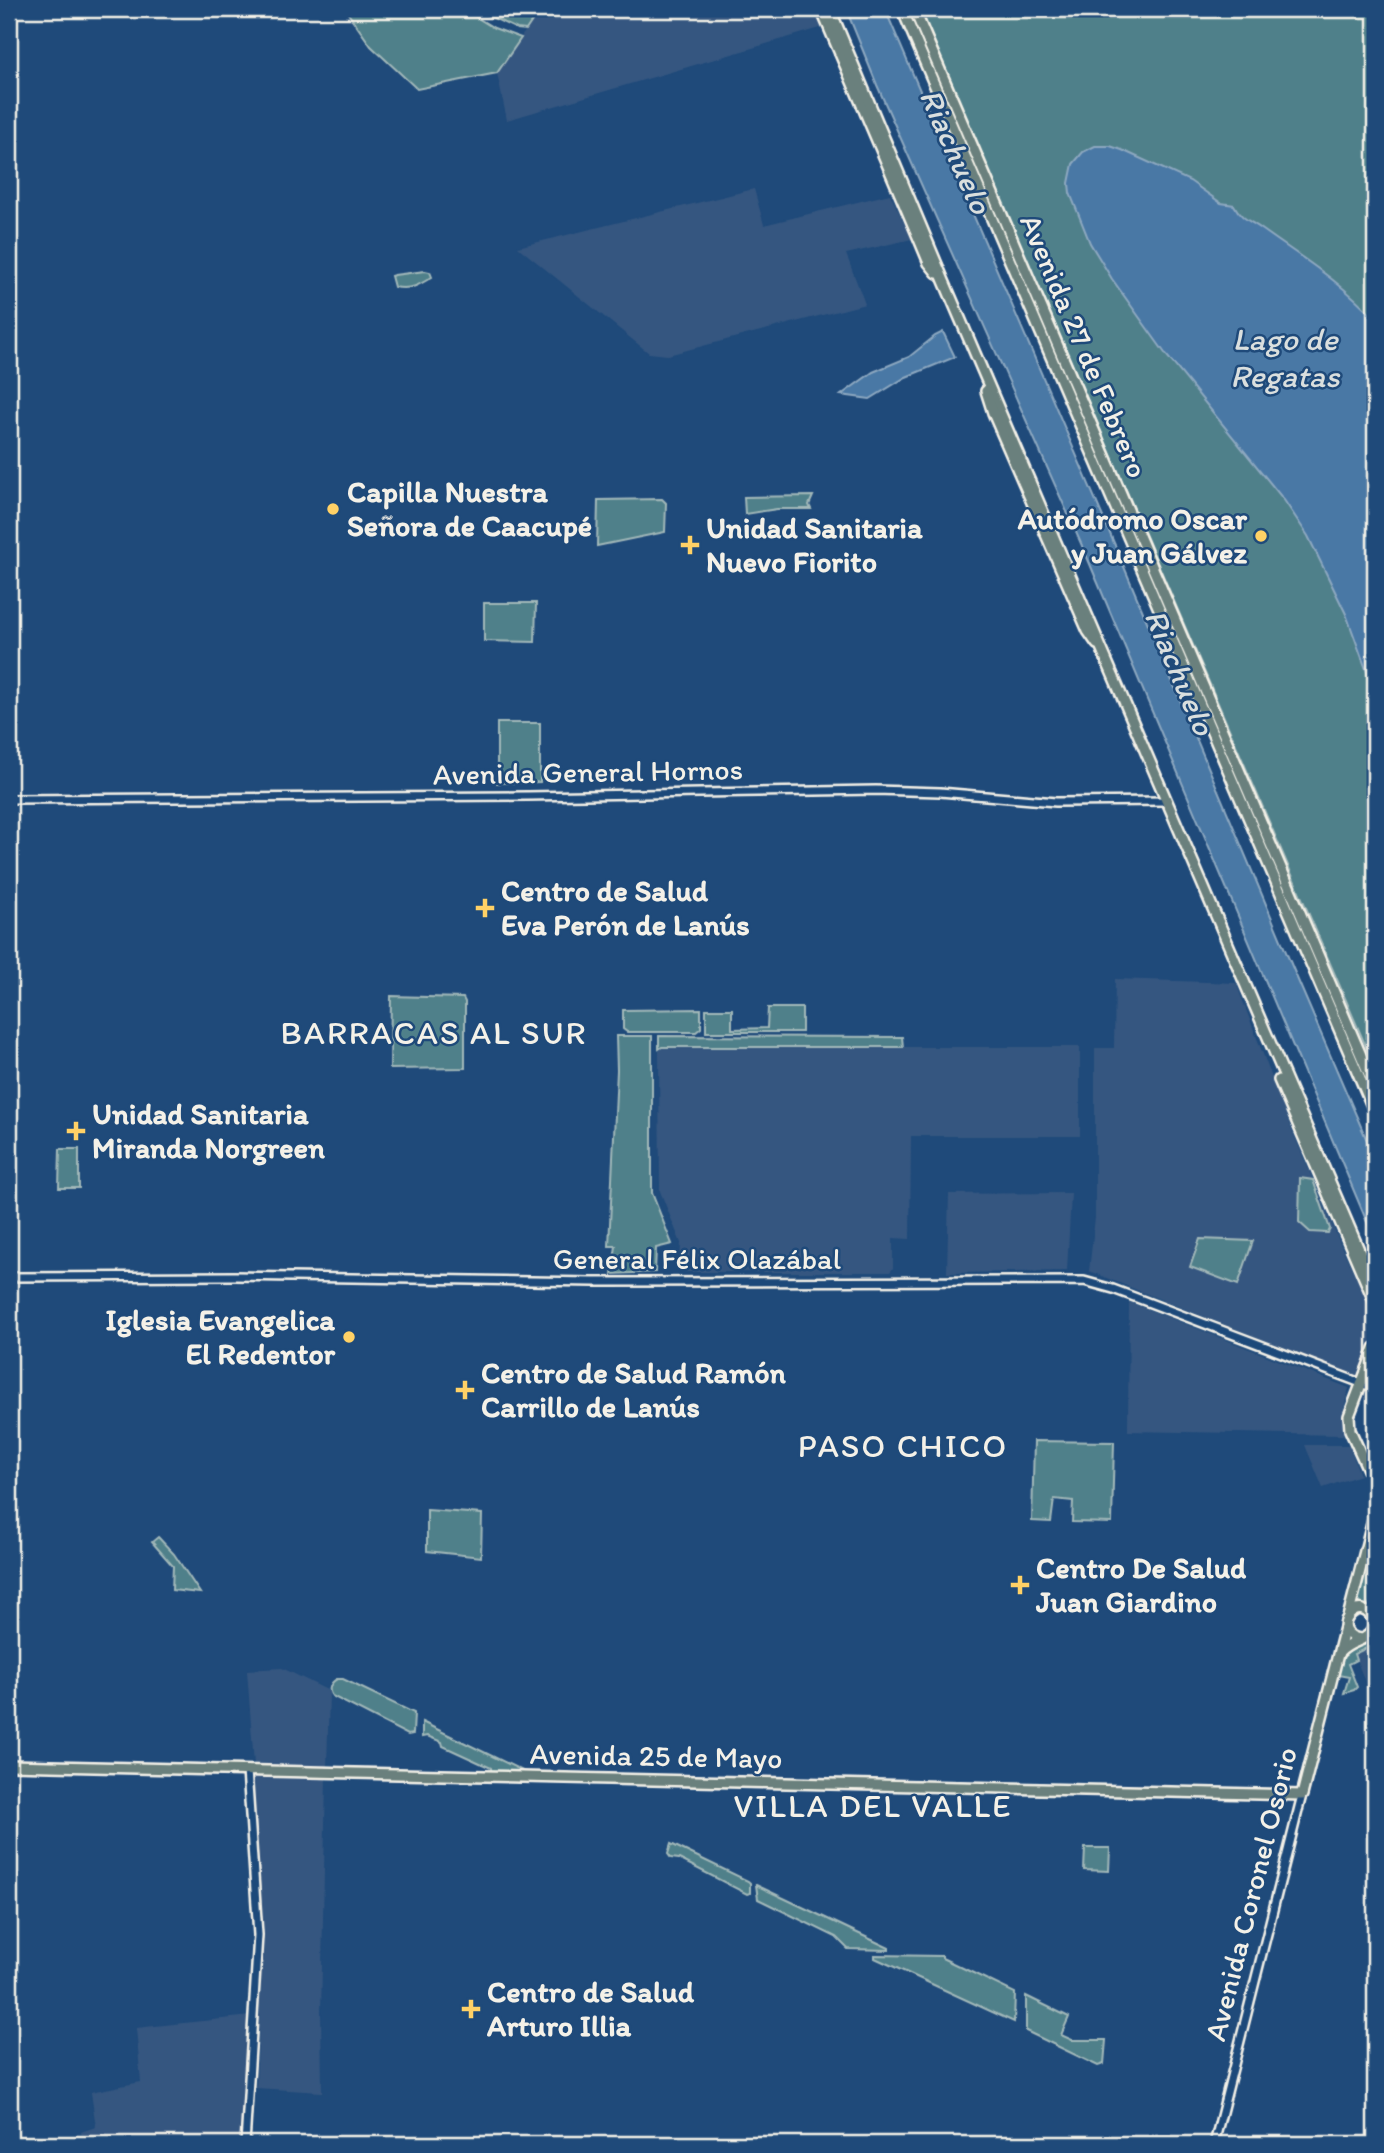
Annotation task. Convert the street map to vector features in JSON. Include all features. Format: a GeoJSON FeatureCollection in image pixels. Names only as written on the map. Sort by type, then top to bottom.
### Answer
{"type":"FeatureCollection","features":[{"type":"Feature","properties":{"kind":"main road"},"geometry":{"type":"LineString","coordinates":[[821,9],[929,263],[944,281]]}},
{"type":"Feature","properties":{"kind":"main road"},"geometry":{"type":"LineString","coordinates":[[830,9],[1375,1287]]}},
{"type":"Feature","properties":{"kind":"main road","name":"Avenida 27 de Febrero"},"geometry":{"type":"LineString","coordinates":[[902,9],[1371,1082]]}},
{"type":"Feature","properties":{"kind":"main road","name":"Avenida 27 de Febrero"},"geometry":{"type":"LineString","coordinates":[[914,9],[1371,1082],[1375,1113]]}},
{"type":"Feature","properties":{"kind":"main road"},"geometry":{"type":"LineString","coordinates":[[1248,990],[1247,999],[1256,1026],[1375,1303]]}},
{"type":"Feature","properties":{"kind":"main road"},"geometry":{"type":"LineString","coordinates":[[1375,1348],[1363,1384],[1355,1422],[1375,1473]]}},
{"type":"Feature","properties":{"kind":"main road"},"geometry":{"type":"LineString","coordinates":[[1375,1363],[1351,1409],[1349,1423],[1375,1485]]}},
{"type":"Feature","properties":{"kind":"main road","name":"Avenida Coronel Osorio"},"geometry":{"type":"LineString","coordinates":[[1301,1795],[1375,1512]]}},
{"type":"Feature","properties":{"kind":"main road"},"geometry":{"type":"LineString","coordinates":[[1372,1524],[1375,1557]]}},
{"type":"Feature","properties":{"kind":"main road"},"geometry":{"type":"LineString","coordinates":[[1356,1587],[1357,1599],[1364,1611]]}},
{"type":"Feature","properties":{"kind":"main road"},"geometry":{"type":"LineString","coordinates":[[1364,1611],[1375,1603]]}},
{"type":"Feature","properties":{"kind":"main road"},"geometry":{"type":"LineString","coordinates":[[1338,1656],[1345,1647],[1372,1634],[1375,1621],[1371,1615],[1364,1611],[1354,1611],[1346,1622],[1353,1637],[1361,1639]]}},
{"type":"Feature","properties":{"kind":"main road","name":"Avenida 25 de Mayo"},"geometry":{"type":"LineString","coordinates":[[9,1765],[1301,1795]]}},
{"type":"Feature","properties":{"kind":"street","name":"Avenida General Hornos"},"geometry":{"type":"LineString","coordinates":[[9,799],[528,796],[876,790],[940,792],[1056,802],[1167,801]]}},
{"type":"Feature","properties":{"kind":"street","name":"General Félix Olazábal"},"geometry":{"type":"LineString","coordinates":[[9,1277],[186,1276],[594,1282],[1084,1281],[1113,1289],[1363,1384]]}},
{"type":"Feature","properties":{"kind":"street"},"geometry":{"type":"LineString","coordinates":[[246,2144],[258,1935],[247,1770]]}},
{"type":"Feature","properties":{"kind":"street","name":"Avenida Coronel Osorio"},"geometry":{"type":"LineString","coordinates":[[1214,2144],[1301,1795]]}},
{"type":"Feature","properties":{"kind":"shaded area"},"geometry":{"type":"Polygon","coordinates":[[[540,9],[817,9],[827,26],[507,120],[497,73],[540,9]]]}},
{"type":"Feature","properties":{"kind":"shaded area"},"geometry":{"type":"Polygon","coordinates":[[[754,189],[764,225],[890,194],[912,239],[846,254],[865,304],[668,355],[649,353],[518,247],[754,189]]]}},
{"type":"Feature","properties":{"kind":"shaded area"},"geometry":{"type":"Polygon","coordinates":[[[1115,979],[1236,983],[1291,1128],[1343,1250],[1375,1316],[1375,1340],[1359,1378],[1089,1271],[1095,1218],[1095,1048],[1114,1048],[1115,979]]]}},
{"type":"Feature","properties":{"kind":"shaded area"},"geometry":{"type":"Polygon","coordinates":[[[661,1047],[1080,1047],[1080,1136],[911,1136],[910,1239],[893,1238],[893,1268],[890,1272],[682,1272],[681,1243],[660,1191],[661,1047]]]}},
{"type":"Feature","properties":{"kind":"shaded area"},"geometry":{"type":"Polygon","coordinates":[[[1071,1193],[1067,1271],[947,1273],[949,1194],[1071,1193]]]}},
{"type":"Feature","properties":{"kind":"shaded area"},"geometry":{"type":"Polygon","coordinates":[[[1129,1302],[1349,1388],[1342,1416],[1343,1435],[1128,1431],[1129,1302]]]}},
{"type":"Feature","properties":{"kind":"shaded area"},"geometry":{"type":"Polygon","coordinates":[[[1305,1445],[1349,1445],[1360,1475],[1323,1488],[1305,1445]]]}},
{"type":"Feature","properties":{"kind":"shaded area"},"geometry":{"type":"Polygon","coordinates":[[[1375,1644],[1375,1706],[1354,1654],[1375,1644]]]}},
{"type":"Feature","properties":{"kind":"shaded area"},"geometry":{"type":"Polygon","coordinates":[[[282,1668],[329,1691],[327,1767],[254,1764],[247,1670],[282,1668]]]}},
{"type":"Feature","properties":{"kind":"shaded area"},"geometry":{"type":"Polygon","coordinates":[[[252,1776],[326,1777],[322,2092],[256,2088],[263,1930],[252,1776]]]}},
{"type":"Feature","properties":{"kind":"shaded area"},"geometry":{"type":"Polygon","coordinates":[[[251,2016],[242,2144],[83,2144],[81,2132],[96,2127],[91,2092],[141,2082],[136,2028],[251,2016]]]}},
{"type":"Feature","properties":{"kind":"green space"},"geometry":{"type":"Polygon","coordinates":[[[345,9],[463,9],[494,28],[521,38],[497,73],[417,89],[371,46],[345,9]]]}},
{"type":"Feature","properties":{"kind":"green space"},"geometry":{"type":"Polygon","coordinates":[[[474,9],[540,9],[526,30],[517,29],[474,9]]]}},
{"type":"Feature","properties":{"kind":"green space","name":"Autódromo Oscar y Juan Gálvez"},"geometry":{"type":"Polygon","coordinates":[[[919,9],[1375,9],[1375,1065],[1373,1063],[919,9]]]}},
{"type":"Feature","properties":{"kind":"green space"},"geometry":{"type":"Polygon","coordinates":[[[430,272],[432,277],[423,283],[410,288],[394,287],[391,276],[430,272]]]}},
{"type":"Feature","properties":{"kind":"green space"},"geometry":{"type":"Polygon","coordinates":[[[813,496],[809,505],[811,509],[777,509],[745,514],[744,497],[813,496]]]}},
{"type":"Feature","properties":{"kind":"green space"},"geometry":{"type":"Polygon","coordinates":[[[662,499],[666,503],[665,532],[597,546],[598,500],[662,499]]]}},
{"type":"Feature","properties":{"kind":"green space"},"geometry":{"type":"Polygon","coordinates":[[[484,603],[536,603],[535,642],[484,641],[484,603]]]}},
{"type":"Feature","properties":{"kind":"green space"},"geometry":{"type":"Polygon","coordinates":[[[497,723],[540,723],[540,782],[497,783],[497,723]]]}},
{"type":"Feature","properties":{"kind":"green space"},"geometry":{"type":"Polygon","coordinates":[[[391,996],[463,998],[465,1068],[390,1069],[391,996]]]}},
{"type":"Feature","properties":{"kind":"green space"},"geometry":{"type":"Polygon","coordinates":[[[768,1008],[802,1008],[802,1032],[706,1032],[706,1009],[732,1009],[732,1029],[767,1028],[768,1008]]]}},
{"type":"Feature","properties":{"kind":"green space"},"geometry":{"type":"Polygon","coordinates":[[[701,1009],[701,1028],[696,1032],[627,1032],[623,1029],[623,1010],[701,1009]]]}},
{"type":"Feature","properties":{"kind":"green space"},"geometry":{"type":"Polygon","coordinates":[[[616,1036],[652,1036],[652,1193],[672,1244],[656,1248],[655,1272],[612,1274],[616,1246],[609,1246],[617,1070],[616,1036]]]}},
{"type":"Feature","properties":{"kind":"green space"},"geometry":{"type":"Polygon","coordinates":[[[659,1036],[902,1037],[903,1047],[659,1049],[659,1036]]]}},
{"type":"Feature","properties":{"kind":"green space"},"geometry":{"type":"Polygon","coordinates":[[[60,1149],[79,1149],[79,1188],[59,1188],[60,1149]]]}},
{"type":"Feature","properties":{"kind":"green space"},"geometry":{"type":"Polygon","coordinates":[[[1300,1178],[1313,1180],[1330,1229],[1328,1233],[1310,1232],[1299,1222],[1300,1178]]]}},
{"type":"Feature","properties":{"kind":"green space"},"geometry":{"type":"Polygon","coordinates":[[[1200,1239],[1253,1241],[1238,1285],[1190,1267],[1200,1239]]]}},
{"type":"Feature","properties":{"kind":"green space"},"geometry":{"type":"Polygon","coordinates":[[[1034,1441],[1114,1442],[1112,1523],[1072,1522],[1073,1501],[1054,1499],[1051,1522],[1032,1521],[1034,1441]]]}},
{"type":"Feature","properties":{"kind":"green space"},"geometry":{"type":"Polygon","coordinates":[[[427,1510],[482,1514],[481,1557],[427,1551],[427,1510]]]}},
{"type":"Feature","properties":{"kind":"green space"},"geometry":{"type":"Polygon","coordinates":[[[158,1537],[174,1554],[200,1593],[172,1590],[173,1566],[152,1542],[158,1537]]]}},
{"type":"Feature","properties":{"kind":"green space"},"geometry":{"type":"Polygon","coordinates":[[[1368,1545],[1375,1562],[1375,1599],[1362,1606],[1356,1595],[1368,1545]]]}},
{"type":"Feature","properties":{"kind":"green space"},"geometry":{"type":"Polygon","coordinates":[[[1375,1638],[1375,1644],[1354,1654],[1356,1660],[1348,1664],[1357,1687],[1344,1693],[1349,1677],[1338,1675],[1344,1654],[1351,1647],[1375,1638]]]}},
{"type":"Feature","properties":{"kind":"green space"},"geometry":{"type":"Polygon","coordinates":[[[337,1679],[343,1679],[414,1713],[413,1734],[408,1735],[332,1696],[330,1686],[337,1679]]]}},
{"type":"Feature","properties":{"kind":"green space"},"geometry":{"type":"Polygon","coordinates":[[[422,1722],[526,1773],[491,1772],[491,1768],[443,1746],[442,1742],[427,1736],[422,1737],[422,1722]]]}},
{"type":"Feature","properties":{"kind":"green space"},"geometry":{"type":"Polygon","coordinates":[[[671,1844],[748,1881],[750,1893],[747,1894],[679,1859],[671,1858],[668,1854],[671,1844]]]}},
{"type":"Feature","properties":{"kind":"green space"},"geometry":{"type":"Polygon","coordinates":[[[1085,1848],[1110,1848],[1109,1871],[1084,1870],[1085,1848]]]}},
{"type":"Feature","properties":{"kind":"green space"},"geometry":{"type":"Polygon","coordinates":[[[756,1885],[889,1950],[848,1949],[836,1937],[758,1899],[756,1885]]]}},
{"type":"Feature","properties":{"kind":"green space"},"geometry":{"type":"Polygon","coordinates":[[[875,1955],[942,1956],[1015,1993],[1014,2022],[875,1958],[875,1955]]]}},
{"type":"Feature","properties":{"kind":"green space"},"geometry":{"type":"Polygon","coordinates":[[[1026,1996],[1069,2017],[1061,2035],[1072,2040],[1106,2040],[1104,2064],[1098,2066],[1026,2031],[1026,1996]]]}},
{"type":"Feature","properties":{"kind":"water","name":"Riachuelo"},"geometry":{"type":"Polygon","coordinates":[[[846,9],[885,9],[1375,1159],[1375,1241],[1087,557],[877,85],[846,9]]]}},
{"type":"Feature","properties":{"kind":"water","name":"Lago de Regatas"},"geometry":{"type":"Polygon","coordinates":[[[1095,146],[1110,146],[1122,150],[1190,181],[1221,203],[1234,205],[1243,217],[1336,282],[1375,319],[1375,694],[1346,614],[1308,536],[1284,500],[1167,356],[1090,243],[1070,193],[1069,183],[1073,164],[1083,152],[1095,146]]]}},
{"type":"Feature","properties":{"kind":"water"},"geometry":{"type":"Polygon","coordinates":[[[943,332],[955,357],[906,377],[870,399],[841,395],[873,372],[909,357],[943,332]]]}},
{"type":"Feature","properties":{"kind":"place","name":"Capilla Nuestra Señora de Caacupé"},"geometry":{"type":"Point","coordinates":[333,509]}},
{"type":"Feature","properties":{"kind":"place","name":"Autódromo Oscar y Juan Gálvez"},"geometry":{"type":"Point","coordinates":[1261,536]}},
{"type":"Feature","properties":{"kind":"place","name":"Unidad Sanitaria Nuevo Fiorito"},"geometry":{"type":"Point","coordinates":[690,545]}},
{"type":"Feature","properties":{"kind":"place","name":"Centro de Salud Eva Perón de Lanús"},"geometry":{"type":"Point","coordinates":[485,908]}},
{"type":"Feature","properties":{"kind":"place","name":"Unidad Sanitaria Miranda Norgreen"},"geometry":{"type":"Point","coordinates":[76,1131]}},
{"type":"Feature","properties":{"kind":"place","name":"Iglesia Evangelica El Redentor"},"geometry":{"type":"Point","coordinates":[349,1337]}},
{"type":"Feature","properties":{"kind":"place","name":"Centro de Salud Ramón Carrillo de Lanús"},"geometry":{"type":"Point","coordinates":[465,1390]}},
{"type":"Feature","properties":{"kind":"place","name":"Centro De Salud Juan Giardino"},"geometry":{"type":"Point","coordinates":[1020,1585]}},
{"type":"Feature","properties":{"kind":"place","name":"Centro de Salud Arturo Illia"},"geometry":{"type":"Point","coordinates":[471,2009]}},
{"type":"Feature","properties":{"kind":"district","name":"BARRACAS AL SUR"},"geometry":{"type":"Point","coordinates":[434,1032]}},
{"type":"Feature","properties":{"kind":"district","name":"PASO CHICO"},"geometry":{"type":"Point","coordinates":[903,1445]}},
{"type":"Feature","properties":{"kind":"district","name":"VILLA DEL VALLE"},"geometry":{"type":"Point","coordinates":[873,1805]}}]}
